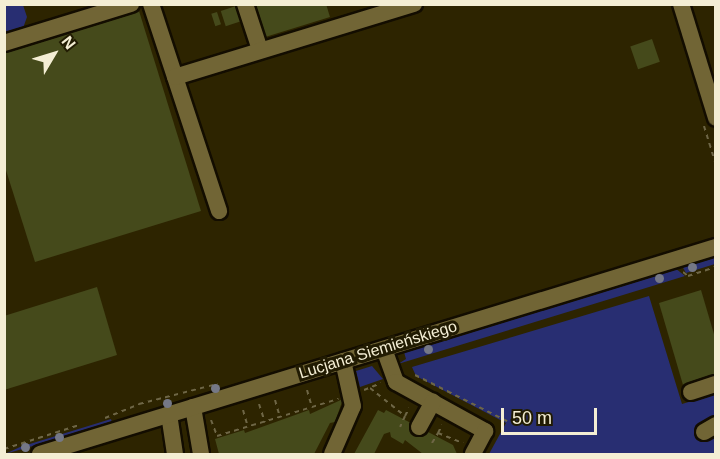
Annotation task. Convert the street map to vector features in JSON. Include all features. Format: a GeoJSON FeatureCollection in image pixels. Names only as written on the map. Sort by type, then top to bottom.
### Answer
{"type":"FeatureCollection","features":[{"type":"Feature","properties":{"kind":"street"},"geometry":{"type":"LineString","coordinates":[[4,43],[90,10],[131,4]]}},
{"type":"Feature","properties":{"kind":"street"},"geometry":{"type":"LineString","coordinates":[[152,4],[219,211]]}},
{"type":"Feature","properties":{"kind":"street"},"geometry":{"type":"LineString","coordinates":[[245,4],[260,50]]}},
{"type":"Feature","properties":{"kind":"street"},"geometry":{"type":"LineString","coordinates":[[681,4],[716,118]]}},
{"type":"Feature","properties":{"kind":"street"},"geometry":{"type":"LineString","coordinates":[[175,77],[407,5]]}},
{"type":"Feature","properties":{"kind":"street","name":"Lucjana Siemieńskiego"},"geometry":{"type":"LineString","coordinates":[[40,454],[716,247]]}},
{"type":"Feature","properties":{"kind":"street"},"geometry":{"type":"LineString","coordinates":[[384,349],[396,382],[485,431],[472,450]]}},
{"type":"Feature","properties":{"kind":"street"},"geometry":{"type":"LineString","coordinates":[[332,454],[353,406],[343,361]]}},
{"type":"Feature","properties":{"kind":"street"},"geometry":{"type":"LineString","coordinates":[[691,392],[716,384]]}},
{"type":"Feature","properties":{"kind":"street"},"geometry":{"type":"LineString","coordinates":[[419,427],[433,402]]}},
{"type":"Feature","properties":{"kind":"street"},"geometry":{"type":"LineString","coordinates":[[192,407],[203,452]]}},
{"type":"Feature","properties":{"kind":"street"},"geometry":{"type":"LineString","coordinates":[[169,414],[175,454]]}},
{"type":"Feature","properties":{"kind":"path"},"geometry":{"type":"LineString","coordinates":[[688,276],[716,267]]}},
{"type":"Feature","properties":{"kind":"path"},"geometry":{"type":"LineString","coordinates":[[411,379],[419,374],[507,421]]}},
{"type":"Feature","properties":{"kind":"path"},"geometry":{"type":"LineString","coordinates":[[359,392],[370,388],[384,378]]}},
{"type":"Feature","properties":{"kind":"path"},"geometry":{"type":"LineString","coordinates":[[106,418],[201,388]]}},
{"type":"Feature","properties":{"kind":"path"},"geometry":{"type":"LineString","coordinates":[[370,388],[405,416]]}},
{"type":"Feature","properties":{"kind":"path"},"geometry":{"type":"LineString","coordinates":[[307,390],[312,407]]}},
{"type":"Feature","properties":{"kind":"path"},"geometry":{"type":"LineString","coordinates":[[211,420],[217,436],[344,397]]}},
{"type":"Feature","properties":{"kind":"path"},"geometry":{"type":"LineString","coordinates":[[275,400],[280,417]]}},
{"type":"Feature","properties":{"kind":"path"},"geometry":{"type":"LineString","coordinates":[[259,404],[265,422]]}},
{"type":"Feature","properties":{"kind":"path"},"geometry":{"type":"LineString","coordinates":[[400,427],[409,408]]}},
{"type":"Feature","properties":{"kind":"path"},"geometry":{"type":"LineString","coordinates":[[243,410],[248,427]]}},
{"type":"Feature","properties":{"kind":"path"},"geometry":{"type":"LineString","coordinates":[[432,443],[442,425]]}},
{"type":"Feature","properties":{"kind":"path"},"geometry":{"type":"LineString","coordinates":[[438,433],[472,450]]}},
{"type":"Feature","properties":{"kind":"shaded area"},"geometry":{"type":"Polygon","coordinates":[[[5,5],[23,5],[27,17],[22,31],[5,36],[5,5]]]}},
{"type":"Feature","properties":{"kind":"shaded area"},"geometry":{"type":"Polygon","coordinates":[[[715,256],[715,264],[686,273],[682,266],[715,256]]]}},
{"type":"Feature","properties":{"kind":"shaded area"},"geometry":{"type":"Polygon","coordinates":[[[675,268],[685,276],[398,364],[406,359],[404,352],[675,268]]]}},
{"type":"Feature","properties":{"kind":"shaded area"},"geometry":{"type":"Polygon","coordinates":[[[649,296],[682,404],[715,394],[715,454],[489,454],[506,423],[416,376],[412,367],[649,296]]]}},
{"type":"Feature","properties":{"kind":"shaded area"},"geometry":{"type":"Polygon","coordinates":[[[372,366],[383,379],[360,387],[356,371],[372,366]]]}},
{"type":"Feature","properties":{"kind":"shaded area"},"geometry":{"type":"Polygon","coordinates":[[[111,419],[112,423],[5,454],[20,447],[111,419]]]}},
{"type":"Feature","properties":{"kind":"building"},"geometry":{"type":"Polygon","coordinates":[[[252,4],[326,4],[330,17],[262,38],[252,4]]]}},
{"type":"Feature","properties":{"kind":"building"},"geometry":{"type":"Polygon","coordinates":[[[236,6],[241,21],[226,26],[221,11],[236,6]]]}},
{"type":"Feature","properties":{"kind":"building"},"geometry":{"type":"Polygon","coordinates":[[[139,11],[201,211],[35,262],[4,164],[4,53],[139,11]]]}},
{"type":"Feature","properties":{"kind":"building"},"geometry":{"type":"Polygon","coordinates":[[[217,12],[221,24],[215,26],[211,14],[217,12]]]}},
{"type":"Feature","properties":{"kind":"building"},"geometry":{"type":"Polygon","coordinates":[[[652,39],[660,62],[638,69],[630,46],[652,39]]]}},
{"type":"Feature","properties":{"kind":"building"},"geometry":{"type":"Polygon","coordinates":[[[97,287],[117,355],[4,390],[4,316],[97,287]]]}},
{"type":"Feature","properties":{"kind":"building"},"geometry":{"type":"Polygon","coordinates":[[[701,290],[716,341],[716,375],[683,385],[659,303],[701,290]]]}},
{"type":"Feature","properties":{"kind":"building"},"geometry":{"type":"Polygon","coordinates":[[[343,399],[335,422],[330,423],[314,454],[219,454],[215,439],[244,430],[245,433],[309,410],[310,414],[343,399]]]}},
{"type":"Feature","properties":{"kind":"building"},"geometry":{"type":"Polygon","coordinates":[[[378,410],[384,413],[386,410],[453,445],[457,454],[423,454],[405,440],[403,444],[391,437],[390,432],[384,434],[374,454],[354,454],[378,410]]]}}]}
